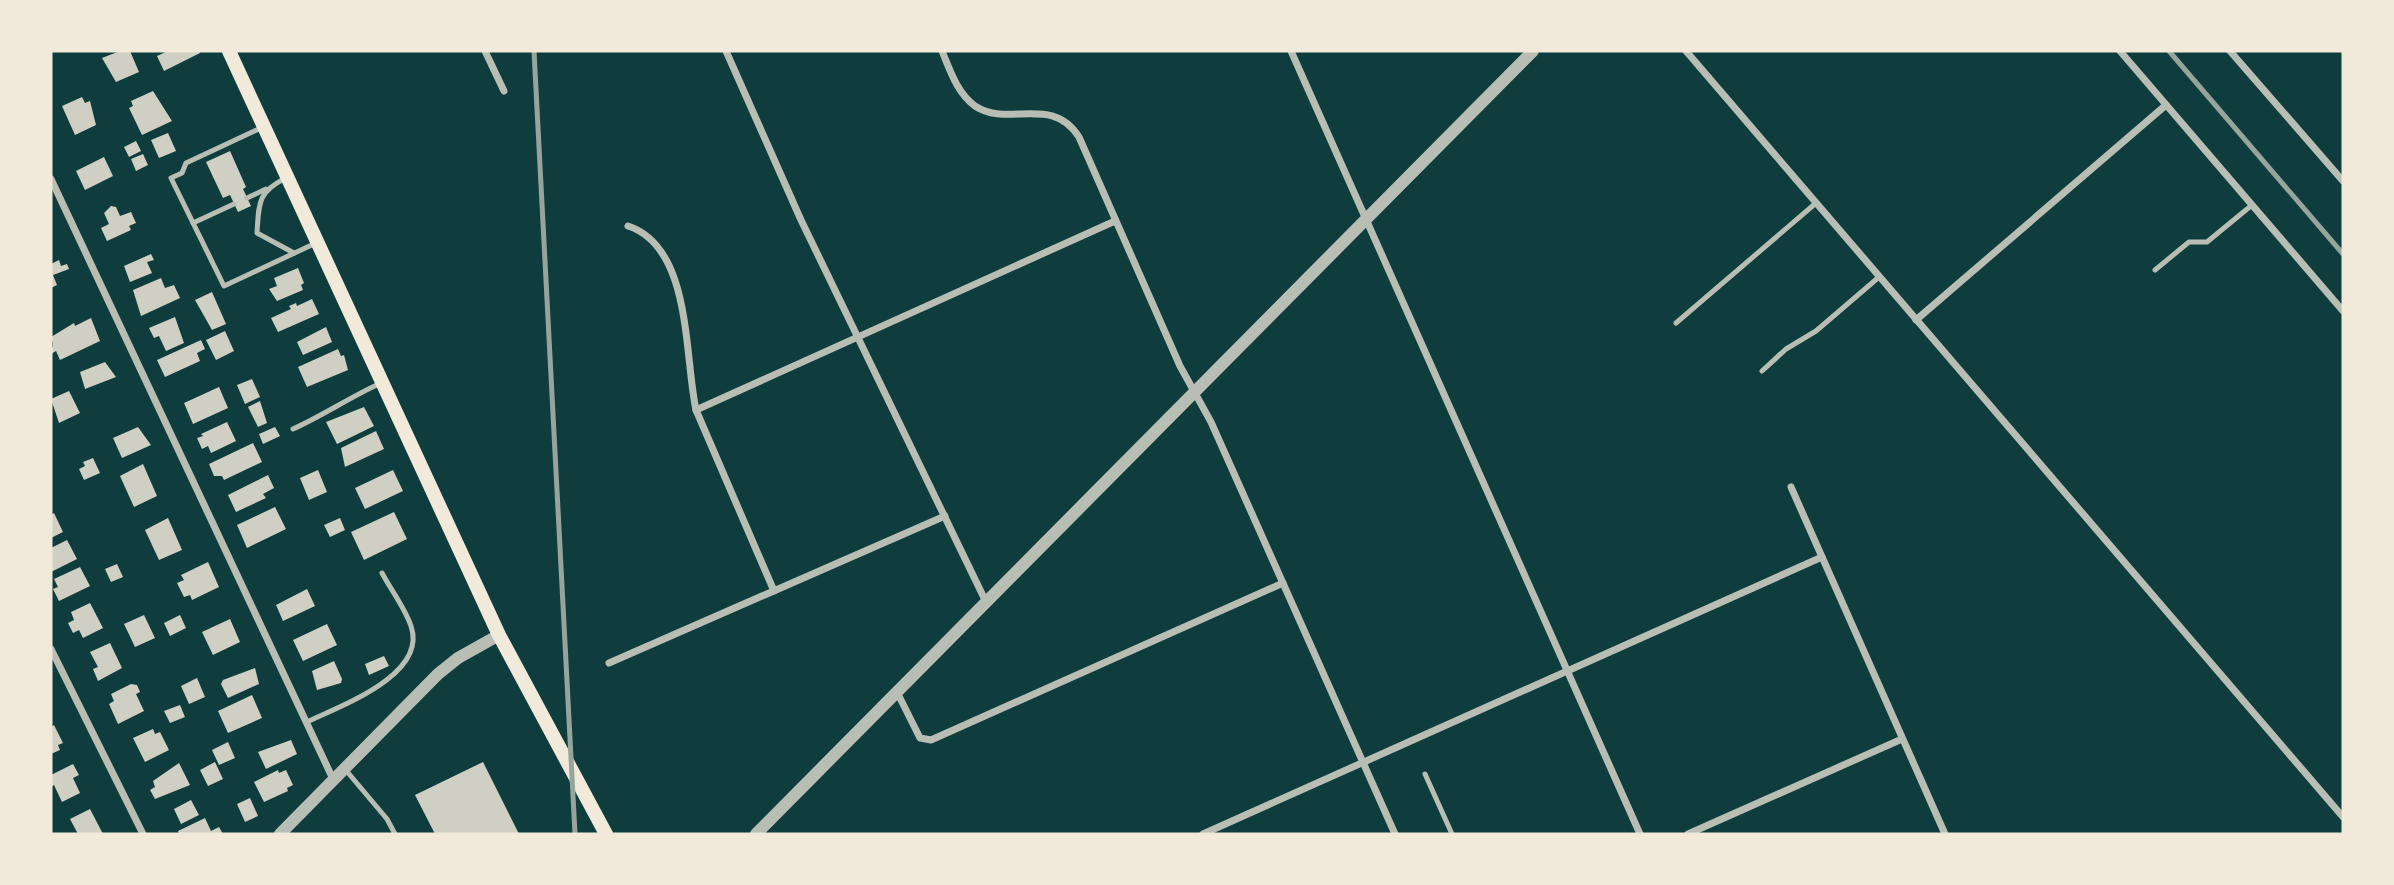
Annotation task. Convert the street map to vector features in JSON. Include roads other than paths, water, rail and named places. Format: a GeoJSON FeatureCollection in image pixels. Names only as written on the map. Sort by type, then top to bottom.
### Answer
{"type":"FeatureCollection","features":[{"type":"Feature","properties":{"kind":"main road"},"geometry":{"type":"LineString","coordinates":[[229,51],[384,381],[499,635],[606,834]]}},
{"type":"Feature","properties":{"kind":"street"},"geometry":{"type":"LineString","coordinates":[[485,51],[504,91]]}},
{"type":"Feature","properties":{"kind":"street"},"geometry":{"type":"LineString","coordinates":[[726,51],[774,162],[986,602]]}},
{"type":"Feature","properties":{"kind":"street"},"geometry":{"type":"LineString","coordinates":[[942,51],[957,87],[976,107],[989,111],[1051,115],[1072,126],[1194,392],[1211,422],[1395,834]]}},
{"type":"Feature","properties":{"kind":"street"},"geometry":{"type":"LineString","coordinates":[[756,834],[1533,51]]}},
{"type":"Feature","properties":{"kind":"street"},"geometry":{"type":"LineString","coordinates":[[1686,51],[2343,817]]}},
{"type":"Feature","properties":{"kind":"street"},"geometry":{"type":"LineString","coordinates":[[2120,51],[2343,312]]}},
{"type":"Feature","properties":{"kind":"street"},"geometry":{"type":"LineString","coordinates":[[2231,51],[2343,181]]}},
{"type":"Feature","properties":{"kind":"street"},"geometry":{"type":"LineString","coordinates":[[1293,52],[1640,834]]}},
{"type":"Feature","properties":{"kind":"street"},"geometry":{"type":"LineString","coordinates":[[1916,320],[2166,105]]}},
{"type":"Feature","properties":{"kind":"street"},"geometry":{"type":"LineString","coordinates":[[51,179],[333,779]]}},
{"type":"Feature","properties":{"kind":"street"},"geometry":{"type":"LineString","coordinates":[[696,410],[1115,221]]}},
{"type":"Feature","properties":{"kind":"street"},"geometry":{"type":"LineString","coordinates":[[628,226],[651,238],[677,287],[684,310],[690,384],[696,410],[774,591]]}},
{"type":"Feature","properties":{"kind":"street"},"geometry":{"type":"LineString","coordinates":[[1791,487],[1945,834]]}},
{"type":"Feature","properties":{"kind":"street"},"geometry":{"type":"LineString","coordinates":[[609,663],[945,516]]}},
{"type":"Feature","properties":{"kind":"street"},"geometry":{"type":"LineString","coordinates":[[1203,834],[1822,557]]}},
{"type":"Feature","properties":{"kind":"street"},"geometry":{"type":"LineString","coordinates":[[897,692],[920,738],[931,740],[1283,583]]}},
{"type":"Feature","properties":{"kind":"street"},"geometry":{"type":"LineString","coordinates":[[280,834],[438,674],[458,658],[499,635]]}},
{"type":"Feature","properties":{"kind":"street"},"geometry":{"type":"LineString","coordinates":[[51,649],[143,834]]}},
{"type":"Feature","properties":{"kind":"street"},"geometry":{"type":"LineString","coordinates":[[1688,834],[1902,739]]}},
{"type":"Feature","properties":{"kind":"lane"},"geometry":{"type":"LineString","coordinates":[[265,126],[186,163],[182,173],[171,178],[224,286],[319,242]]}},
{"type":"Feature","properties":{"kind":"lane"},"geometry":{"type":"LineString","coordinates":[[247,198],[288,177]]}},
{"type":"Feature","properties":{"kind":"lane"},"geometry":{"type":"LineString","coordinates":[[267,189],[260,204],[257,233],[294,253]]}},
{"type":"Feature","properties":{"kind":"lane"},"geometry":{"type":"LineString","coordinates":[[1676,323],[1816,203]]}},
{"type":"Feature","properties":{"kind":"lane"},"geometry":{"type":"LineString","coordinates":[[193,223],[234,204]]}},
{"type":"Feature","properties":{"kind":"lane"},"geometry":{"type":"LineString","coordinates":[[2155,270],[2189,243],[2207,242],[2252,205]]}},
{"type":"Feature","properties":{"kind":"lane"},"geometry":{"type":"LineString","coordinates":[[1762,371],[1786,349],[1816,331],[1879,277]]}},
{"type":"Feature","properties":{"kind":"lane"},"geometry":{"type":"LineString","coordinates":[[293,429],[330,413],[344,400],[384,381]]}},
{"type":"Feature","properties":{"kind":"lane"},"geometry":{"type":"LineString","coordinates":[[307,722],[398,674],[411,653],[412,628],[382,573]]}},
{"type":"Feature","properties":{"kind":"lane"},"geometry":{"type":"LineString","coordinates":[[344,768],[387,819],[395,834]]}},
{"type":"Feature","properties":{"kind":"lane"},"geometry":{"type":"LineString","coordinates":[[1425,774],[1452,834]]}},
{"type":"Feature","properties":{"kind":"railway"},"geometry":{"type":"LineString","coordinates":[[534,51],[575,834]]}},
{"type":"Feature","properties":{"kind":"railway"},"geometry":{"type":"LineString","coordinates":[[2169,51],[2343,254]]}}]}
